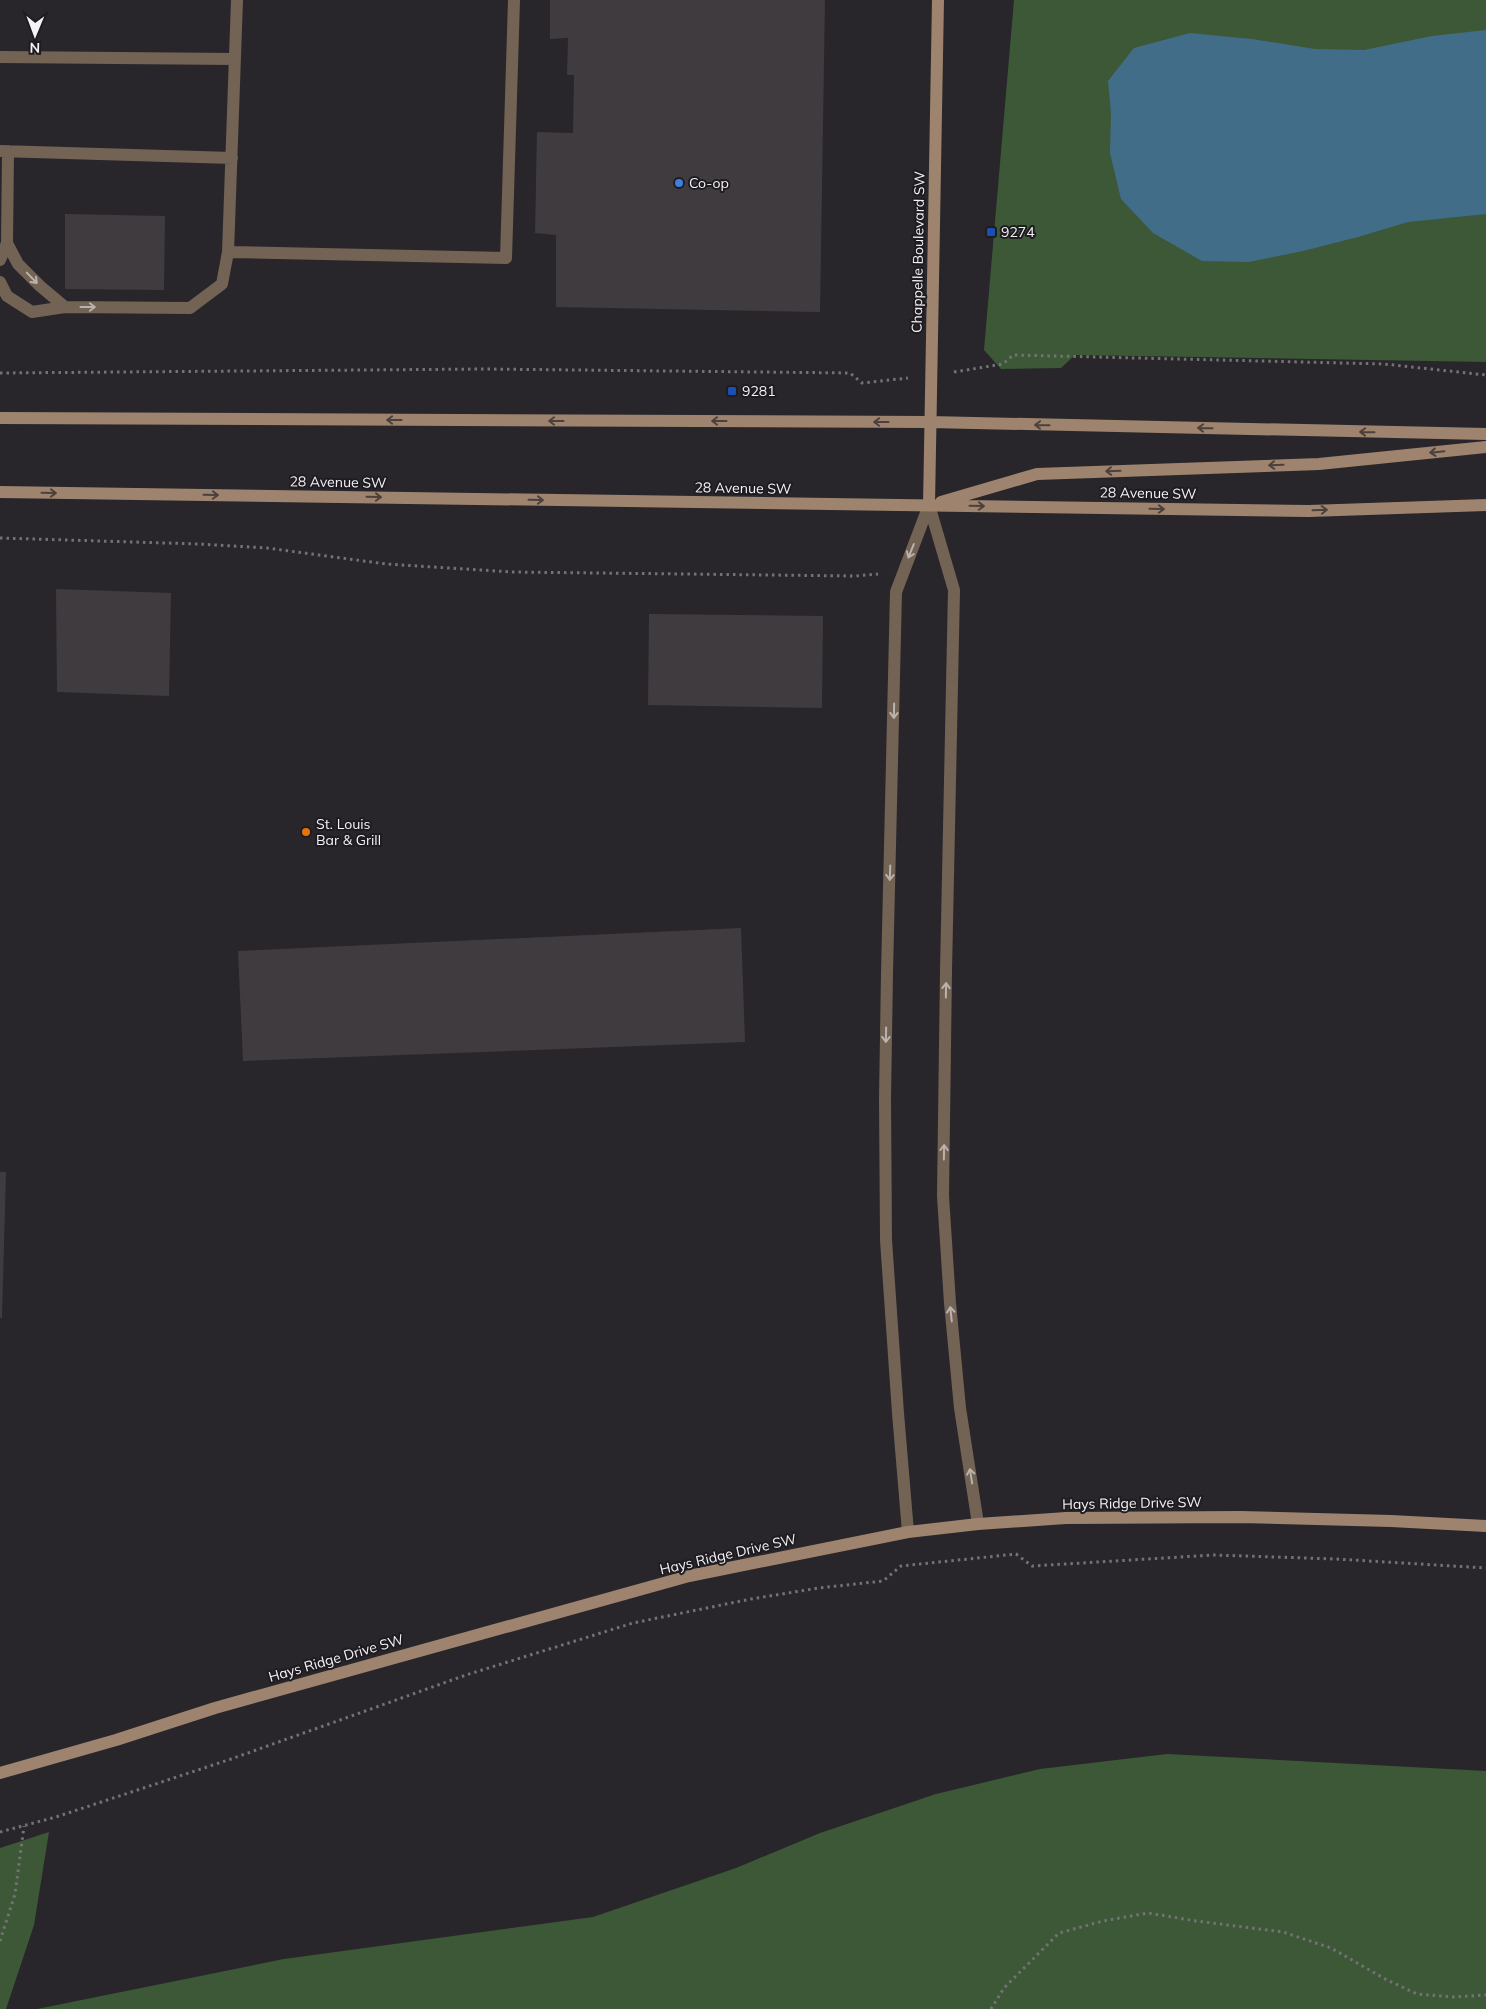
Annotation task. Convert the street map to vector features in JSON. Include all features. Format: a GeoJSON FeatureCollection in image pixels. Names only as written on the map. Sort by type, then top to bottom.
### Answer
{"type":"FeatureCollection","features":[{"type":"Feature","properties":{"kind":"main road","name":"Chappelle Boulevard SW"},"geometry":{"type":"LineString","coordinates":[[929,505],[938,0]]}},
{"type":"Feature","properties":{"kind":"main road"},"geometry":{"type":"LineString","coordinates":[[0,418],[930,422],[1486,434]]}},
{"type":"Feature","properties":{"kind":"main road"},"geometry":{"type":"LineString","coordinates":[[929,505],[1037,474],[1319,464],[1486,447]]}},
{"type":"Feature","properties":{"kind":"main road","name":"28 Avenue SW"},"geometry":{"type":"LineString","coordinates":[[0,492],[1309,511],[1486,505]]}},
{"type":"Feature","properties":{"kind":"main road","name":"Hays Ridge Drive SW"},"geometry":{"type":"LineString","coordinates":[[0,1773],[116,1740],[215,1708],[689,1576],[908,1532],[978,1524],[1066,1518],[1240,1517],[1391,1521],[1486,1526]]}},
{"type":"Feature","properties":{"kind":"street"},"geometry":{"type":"LineString","coordinates":[[0,282],[8,296],[32,312],[65,307],[190,308],[222,284],[228,252],[237,0]]}},
{"type":"Feature","properties":{"kind":"street"},"geometry":{"type":"LineString","coordinates":[[228,252],[506,258],[514,0]]}},
{"type":"Feature","properties":{"kind":"street"},"geometry":{"type":"LineString","coordinates":[[0,57],[235,59]]}},
{"type":"Feature","properties":{"kind":"street"},"geometry":{"type":"LineString","coordinates":[[0,260],[7,243],[4,151],[232,158]]}},
{"type":"Feature","properties":{"kind":"street"},"geometry":{"type":"LineString","coordinates":[[7,243],[18,264],[65,307]]}},
{"type":"Feature","properties":{"kind":"street"},"geometry":{"type":"LineString","coordinates":[[929,505],[954,590],[944,1196],[950,1303],[959,1398],[978,1524]]}},
{"type":"Feature","properties":{"kind":"street"},"geometry":{"type":"LineString","coordinates":[[908,1532],[886,1240],[885,1099],[887,973],[896,592],[929,505]]}},
{"type":"Feature","properties":{"kind":"path"},"geometry":{"type":"LineString","coordinates":[[1003,364],[1013,355],[1033,355],[1384,364],[1486,375]]}},
{"type":"Feature","properties":{"kind":"path"},"geometry":{"type":"LineString","coordinates":[[0,373],[485,369],[850,373],[862,383]]}},
{"type":"Feature","properties":{"kind":"path"},"geometry":{"type":"LineString","coordinates":[[0,538],[267,548],[386,564],[512,572],[855,576]]}},
{"type":"Feature","properties":{"kind":"path"},"geometry":{"type":"LineString","coordinates":[[0,1832],[56,1817],[231,1759],[466,1675],[633,1623],[751,1599],[819,1588],[883,1581],[900,1566],[1016,1554],[1032,1566],[1214,1555],[1486,1568]]}},
{"type":"Feature","properties":{"kind":"path"},"geometry":{"type":"LineString","coordinates":[[0,1940],[15,1894],[24,1826]]}},
{"type":"Feature","properties":{"kind":"path"},"geometry":{"type":"LineString","coordinates":[[991,2009],[1004,1988],[1059,1933],[1103,1921],[1148,1912],[1205,1923],[1283,1932],[1331,1948],[1387,1980],[1417,1994],[1455,1997],[1486,1995]]}},
{"type":"Feature","properties":{"kind":"green space"},"geometry":{"type":"Polygon","coordinates":[[[1014,0],[1486,0],[1486,362],[1075,355],[1061,368],[1001,369],[984,350],[1014,0]]]}},
{"type":"Feature","properties":{"kind":"green space"},"geometry":{"type":"Polygon","coordinates":[[[1167,1754],[1486,1771],[1486,2009],[37,2009],[284,1959],[593,1917],[736,1868],[820,1833],[936,1794],[1040,1769],[1167,1754]]]}},
{"type":"Feature","properties":{"kind":"green space"},"geometry":{"type":"Polygon","coordinates":[[[49,1832],[34,1925],[6,2009],[0,2009],[0,1848],[49,1832]]]}},
{"type":"Feature","properties":{"kind":"water"},"geometry":{"type":"Polygon","coordinates":[[[1486,30],[1486,214],[1408,222],[1303,251],[1249,262],[1202,261],[1153,233],[1121,199],[1110,153],[1111,113],[1108,81],[1134,48],[1190,33],[1252,39],[1315,49],[1364,50],[1432,36],[1486,30]]]}},
{"type":"Feature","properties":{"kind":"building","name":"Co-op"},"geometry":{"type":"Polygon","coordinates":[[[550,0],[825,0],[820,312],[556,307],[556,235],[535,233],[537,132],[573,133],[574,75],[567,75],[568,38],[550,39],[550,0]]]}},
{"type":"Feature","properties":{"kind":"building"},"geometry":{"type":"Polygon","coordinates":[[[65,214],[165,216],[164,290],[65,289],[65,214]]]}},
{"type":"Feature","properties":{"kind":"building"},"geometry":{"type":"Polygon","coordinates":[[[56,589],[171,593],[169,696],[57,692],[56,589]]]}},
{"type":"Feature","properties":{"kind":"building"},"geometry":{"type":"Polygon","coordinates":[[[649,614],[823,616],[822,708],[648,705],[649,614]]]}},
{"type":"Feature","properties":{"kind":"building"},"geometry":{"type":"Polygon","coordinates":[[[741,928],[745,1042],[243,1061],[238,951],[741,928]]]}},
{"type":"Feature","properties":{"kind":"building"},"geometry":{"type":"Polygon","coordinates":[[[0,1172],[6,1172],[2,1318],[0,1318],[0,1172]]]}},
{"type":"Feature","properties":{"kind":"place","name":"Co-op"},"geometry":{"type":"Point","coordinates":[679,183]}},
{"type":"Feature","properties":{"kind":"place","name":"9274"},"geometry":{"type":"Point","coordinates":[991,232]}},
{"type":"Feature","properties":{"kind":"place","name":"9281"},"geometry":{"type":"Point","coordinates":[732,391]}},
{"type":"Feature","properties":{"kind":"place","name":"St. Louis Bar & Grill"},"geometry":{"type":"Point","coordinates":[306,832]}}]}
